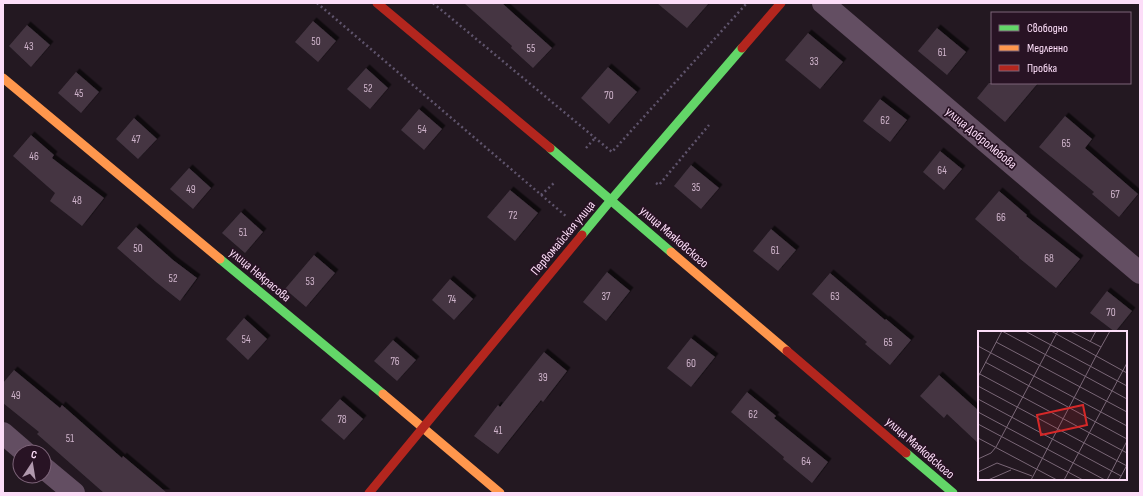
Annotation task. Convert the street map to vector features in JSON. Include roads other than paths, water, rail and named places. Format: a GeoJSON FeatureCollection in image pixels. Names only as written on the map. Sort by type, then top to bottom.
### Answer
{"type":"FeatureCollection","features":[{"type":"Feature","properties":{"kind":"street","name":"улица Маяковского"},"geometry":{"type":"LineString","coordinates":[[378,3],[953,493]]}},
{"type":"Feature","properties":{"kind":"street","name":"Первомайская улица"},"geometry":{"type":"LineString","coordinates":[[369,493],[584,232],[781,3]]}},
{"type":"Feature","properties":{"kind":"street","name":"улица Добролюбова"},"geometry":{"type":"LineString","coordinates":[[823,3],[1140,273]]}},
{"type":"Feature","properties":{"kind":"street","name":"улица Некрасова"},"geometry":{"type":"LineString","coordinates":[[3,78],[500,493]]}},
{"type":"Feature","properties":{"kind":"street"},"geometry":{"type":"LineString","coordinates":[[3,434],[15,444]]}},
{"type":"Feature","properties":{"kind":"street"},"geometry":{"type":"LineString","coordinates":[[52,475],[74,493]]}}]}
